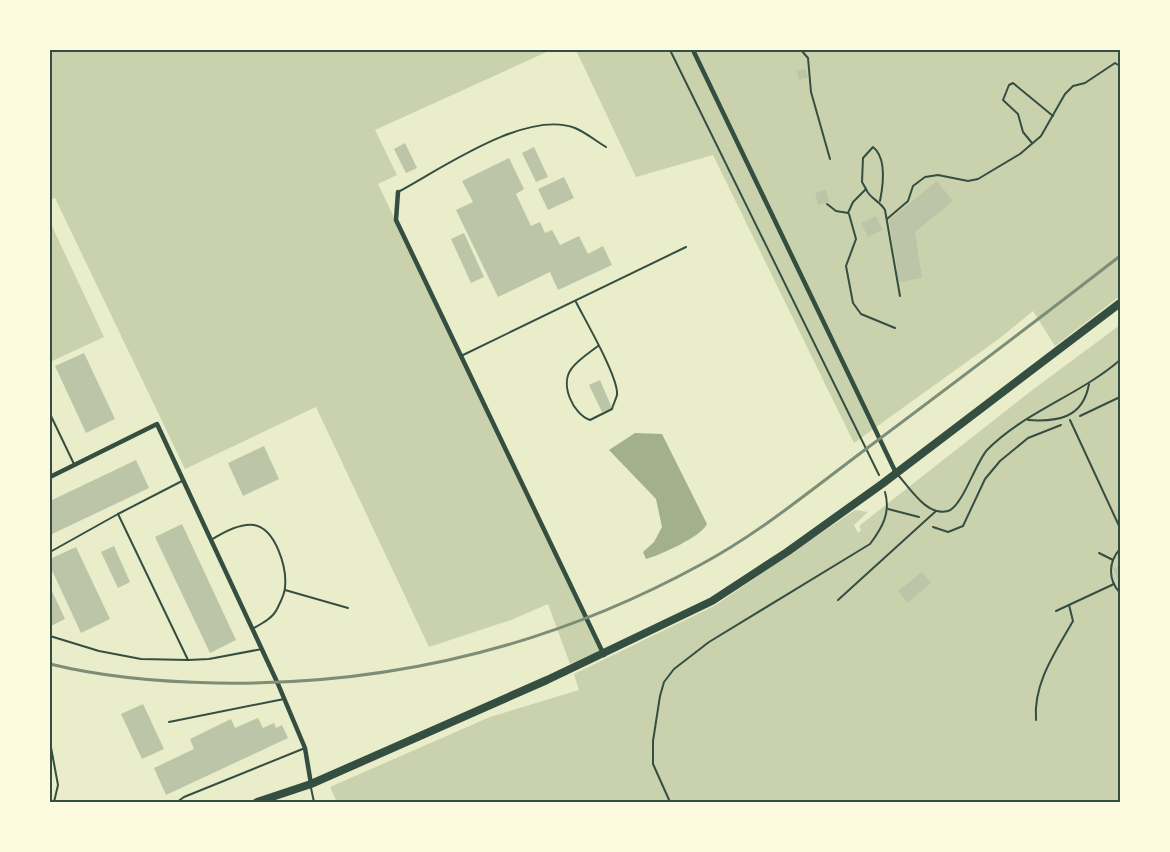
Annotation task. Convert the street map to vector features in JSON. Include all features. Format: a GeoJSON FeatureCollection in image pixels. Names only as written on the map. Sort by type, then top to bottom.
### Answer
{"type":"FeatureCollection","features":[{"type":"Feature","properties":{"kind":"main road"},"geometry":{"type":"LineString","coordinates":[[257,802],[311,784],[604,654],[712,601],[746,580],[896,473],[1120,303]]}},
{"type":"Feature","properties":{"kind":"street"},"geometry":{"type":"LineString","coordinates":[[693,50],[896,473]]}},
{"type":"Feature","properties":{"kind":"street"},"geometry":{"type":"LineString","coordinates":[[398,192],[396,220],[604,654]]}},
{"type":"Feature","properties":{"kind":"street"},"geometry":{"type":"LineString","coordinates":[[50,477],[157,424],[285,699],[305,748],[311,784]]}},
{"type":"Feature","properties":{"kind":"lane"},"geometry":{"type":"LineString","coordinates":[[398,192],[454,160],[528,126],[555,124],[575,128],[606,147]]}},
{"type":"Feature","properties":{"kind":"lane"},"geometry":{"type":"LineString","coordinates":[[460,356],[686,247]]}},
{"type":"Feature","properties":{"kind":"lane"},"geometry":{"type":"LineString","coordinates":[[576,302],[598,346],[615,383],[617,395],[612,409],[590,420],[580,417],[571,402],[567,379],[571,369],[598,346]]}},
{"type":"Feature","properties":{"kind":"lane"},"geometry":{"type":"LineString","coordinates":[[896,473],[921,501],[936,511],[946,511],[955,507],[984,455],[1008,432],[1089,384],[1120,360]]}},
{"type":"Feature","properties":{"kind":"lane"},"geometry":{"type":"LineString","coordinates":[[1028,420],[1051,421],[1077,410],[1086,400],[1089,384]]}},
{"type":"Feature","properties":{"kind":"lane"},"geometry":{"type":"LineString","coordinates":[[50,414],[74,464]]}},
{"type":"Feature","properties":{"kind":"lane"},"geometry":{"type":"LineString","coordinates":[[50,552],[183,481]]}},
{"type":"Feature","properties":{"kind":"lane"},"geometry":{"type":"LineString","coordinates":[[838,600],[936,511]]}},
{"type":"Feature","properties":{"kind":"lane"},"geometry":{"type":"LineString","coordinates":[[118,514],[188,660]]}},
{"type":"Feature","properties":{"kind":"lane"},"geometry":{"type":"LineString","coordinates":[[211,540],[240,526],[251,525],[261,527],[274,542],[280,557],[285,590],[277,611],[252,629]]}},
{"type":"Feature","properties":{"kind":"lane"},"geometry":{"type":"LineString","coordinates":[[285,590],[348,608]]}},
{"type":"Feature","properties":{"kind":"lane"},"geometry":{"type":"LineString","coordinates":[[50,636],[141,659],[209,659],[262,649]]}},
{"type":"Feature","properties":{"kind":"lane"},"geometry":{"type":"LineString","coordinates":[[169,722],[285,699]]}},
{"type":"Feature","properties":{"kind":"lane"},"geometry":{"type":"LineString","coordinates":[[50,742],[58,785],[54,802]]}},
{"type":"Feature","properties":{"kind":"lane"},"geometry":{"type":"LineString","coordinates":[[177,802],[184,797],[305,748]]}},
{"type":"Feature","properties":{"kind":"lane"},"geometry":{"type":"LineString","coordinates":[[311,784],[314,802]]}},
{"type":"Feature","properties":{"kind":"path"},"geometry":{"type":"LineString","coordinates":[[670,50],[879,473]]}},
{"type":"Feature","properties":{"kind":"path"},"geometry":{"type":"LineString","coordinates":[[801,50],[808,58],[811,92],[830,159]]}},
{"type":"Feature","properties":{"kind":"path"},"geometry":{"type":"LineString","coordinates":[[886,219],[908,201],[914,186],[925,177],[938,175],[968,181],[978,179],[1020,154],[1041,136],[1065,94],[1073,86],[1085,83],[1115,63],[1120,66]]}},
{"type":"Feature","properties":{"kind":"path"},"geometry":{"type":"LineString","coordinates":[[1032,143],[1023,132],[1018,114],[1003,100],[1009,85],[1013,83],[1053,116]]}},
{"type":"Feature","properties":{"kind":"path"},"geometry":{"type":"LineString","coordinates":[[880,202],[868,194],[862,182],[863,158],[873,147],[881,160],[883,184],[880,202],[886,219],[900,296]]}},
{"type":"Feature","properties":{"kind":"path"},"geometry":{"type":"LineString","coordinates":[[866,189],[853,202],[848,213],[856,239],[846,266],[853,303],[861,314],[895,328]]}},
{"type":"Feature","properties":{"kind":"path"},"geometry":{"type":"LineString","coordinates":[[827,204],[836,211],[848,213]]}},
{"type":"Feature","properties":{"kind":"path"},"geometry":{"type":"LineString","coordinates":[[933,526],[945,532],[961,528],[972,512],[986,479],[1006,455],[1028,438],[1120,397]]}},
{"type":"Feature","properties":{"kind":"path"},"geometry":{"type":"LineString","coordinates":[[1070,420],[1120,528]]}},
{"type":"Feature","properties":{"kind":"path"},"geometry":{"type":"LineString","coordinates":[[670,802],[653,764],[653,741],[664,682],[674,669],[709,642],[861,551],[879,532],[888,509],[887,496]]}},
{"type":"Feature","properties":{"kind":"path"},"geometry":{"type":"LineString","coordinates":[[888,509],[919,517]]}},
{"type":"Feature","properties":{"kind":"path"},"geometry":{"type":"LineString","coordinates":[[1120,549],[1113,560],[1111,576],[1120,593]]}},
{"type":"Feature","properties":{"kind":"path"},"geometry":{"type":"LineString","coordinates":[[1100,553],[1113,560]]}},
{"type":"Feature","properties":{"kind":"path"},"geometry":{"type":"LineString","coordinates":[[1056,611],[1114,584]]}},
{"type":"Feature","properties":{"kind":"path"},"geometry":{"type":"LineString","coordinates":[[1036,720],[1042,681],[1051,658],[1073,621],[1069,605]]}},
{"type":"Feature","properties":{"kind":"shaded area"},"geometry":{"type":"Polygon","coordinates":[[[50,50],[551,50],[375,130],[397,175],[378,184],[601,650],[570,664],[548,604],[511,620],[429,647],[316,407],[185,469],[55,198],[50,200],[50,50]]]}},
{"type":"Feature","properties":{"kind":"shaded area"},"geometry":{"type":"Polygon","coordinates":[[[576,50],[1120,50],[1120,296],[1055,346],[1033,311],[1000,338],[854,443],[713,155],[636,177],[576,50]]]}},
{"type":"Feature","properties":{"kind":"shaded area"},"geometry":{"type":"Polygon","coordinates":[[[50,222],[104,337],[50,362],[50,222]]]}},
{"type":"Feature","properties":{"kind":"shaded area"},"geometry":{"type":"Polygon","coordinates":[[[1120,325],[1120,802],[337,802],[330,787],[490,717],[579,690],[574,674],[714,606],[855,510],[868,512],[854,525],[858,533],[861,530],[859,526],[1031,391],[1120,325]]]}},
{"type":"Feature","properties":{"kind":"shaded area"},"geometry":{"type":"Polygon","coordinates":[[[635,433],[662,434],[707,524],[689,540],[646,559],[643,552],[654,542],[662,527],[656,499],[609,450],[635,433]]]}},
{"type":"Feature","properties":{"kind":"building"},"geometry":{"type":"Polygon","coordinates":[[[806,69],[808,77],[799,80],[797,71],[806,69]]]}},
{"type":"Feature","properties":{"kind":"building"},"geometry":{"type":"Polygon","coordinates":[[[405,143],[417,168],[406,173],[394,149],[405,143]]]}},
{"type":"Feature","properties":{"kind":"building"},"geometry":{"type":"Polygon","coordinates":[[[534,147],[548,177],[536,182],[522,153],[534,147]]]}},
{"type":"Feature","properties":{"kind":"building"},"geometry":{"type":"Polygon","coordinates":[[[509,158],[524,189],[516,194],[531,226],[540,222],[545,233],[552,230],[560,245],[579,236],[588,254],[603,246],[612,265],[558,290],[550,272],[498,297],[456,210],[473,202],[462,181],[509,158]]]}},
{"type":"Feature","properties":{"kind":"building"},"geometry":{"type":"Polygon","coordinates":[[[564,177],[574,198],[548,210],[538,189],[564,177]]]}},
{"type":"Feature","properties":{"kind":"building"},"geometry":{"type":"Polygon","coordinates":[[[937,181],[953,201],[915,232],[922,278],[899,282],[889,220],[937,181]]]}},
{"type":"Feature","properties":{"kind":"building"},"geometry":{"type":"Polygon","coordinates":[[[826,190],[829,202],[818,205],[815,193],[826,190]]]}},
{"type":"Feature","properties":{"kind":"building"},"geometry":{"type":"Polygon","coordinates":[[[876,216],[883,230],[868,237],[861,223],[876,216]]]}},
{"type":"Feature","properties":{"kind":"building"},"geometry":{"type":"Polygon","coordinates":[[[464,233],[484,277],[471,283],[451,239],[464,233]]]}},
{"type":"Feature","properties":{"kind":"building"},"geometry":{"type":"Polygon","coordinates":[[[84,353],[115,419],[86,433],[55,366],[84,353]]]}},
{"type":"Feature","properties":{"kind":"building"},"geometry":{"type":"Polygon","coordinates":[[[600,380],[612,408],[602,412],[589,385],[600,380]]]}},
{"type":"Feature","properties":{"kind":"building"},"geometry":{"type":"Polygon","coordinates":[[[264,446],[279,479],[243,496],[228,463],[264,446]]]}},
{"type":"Feature","properties":{"kind":"building"},"geometry":{"type":"Polygon","coordinates":[[[136,460],[149,488],[50,535],[50,501],[136,460]]]}},
{"type":"Feature","properties":{"kind":"building"},"geometry":{"type":"Polygon","coordinates":[[[182,524],[236,640],[210,653],[155,537],[182,524]]]}},
{"type":"Feature","properties":{"kind":"building"},"geometry":{"type":"Polygon","coordinates":[[[114,546],[130,582],[118,588],[101,552],[114,546]]]}},
{"type":"Feature","properties":{"kind":"building"},"geometry":{"type":"Polygon","coordinates":[[[76,547],[110,619],[81,633],[50,566],[50,559],[76,547]]]}},
{"type":"Feature","properties":{"kind":"building"},"geometry":{"type":"Polygon","coordinates":[[[1120,565],[1120,584],[1113,569],[1120,565]]]}},
{"type":"Feature","properties":{"kind":"building"},"geometry":{"type":"Polygon","coordinates":[[[922,572],[931,583],[907,603],[898,591],[922,572]]]}},
{"type":"Feature","properties":{"kind":"building"},"geometry":{"type":"Polygon","coordinates":[[[50,587],[65,619],[51,626],[50,623],[50,587]]]}},
{"type":"Feature","properties":{"kind":"building"},"geometry":{"type":"Polygon","coordinates":[[[143,704],[164,749],[142,759],[121,714],[143,704]]]}},
{"type":"Feature","properties":{"kind":"building"},"geometry":{"type":"Polygon","coordinates":[[[258,718],[263,728],[274,723],[276,728],[282,725],[288,738],[166,795],[154,768],[194,749],[190,739],[231,719],[235,728],[258,718]]]}},
{"type":"Feature","properties":{"kind":"railway"},"geometry":{"type":"LineString","coordinates":[[50,664],[70,669],[153,680],[216,683],[343,678],[405,669],[466,656],[525,640],[584,619],[643,594],[700,565],[763,526],[1120,256]]}}]}
